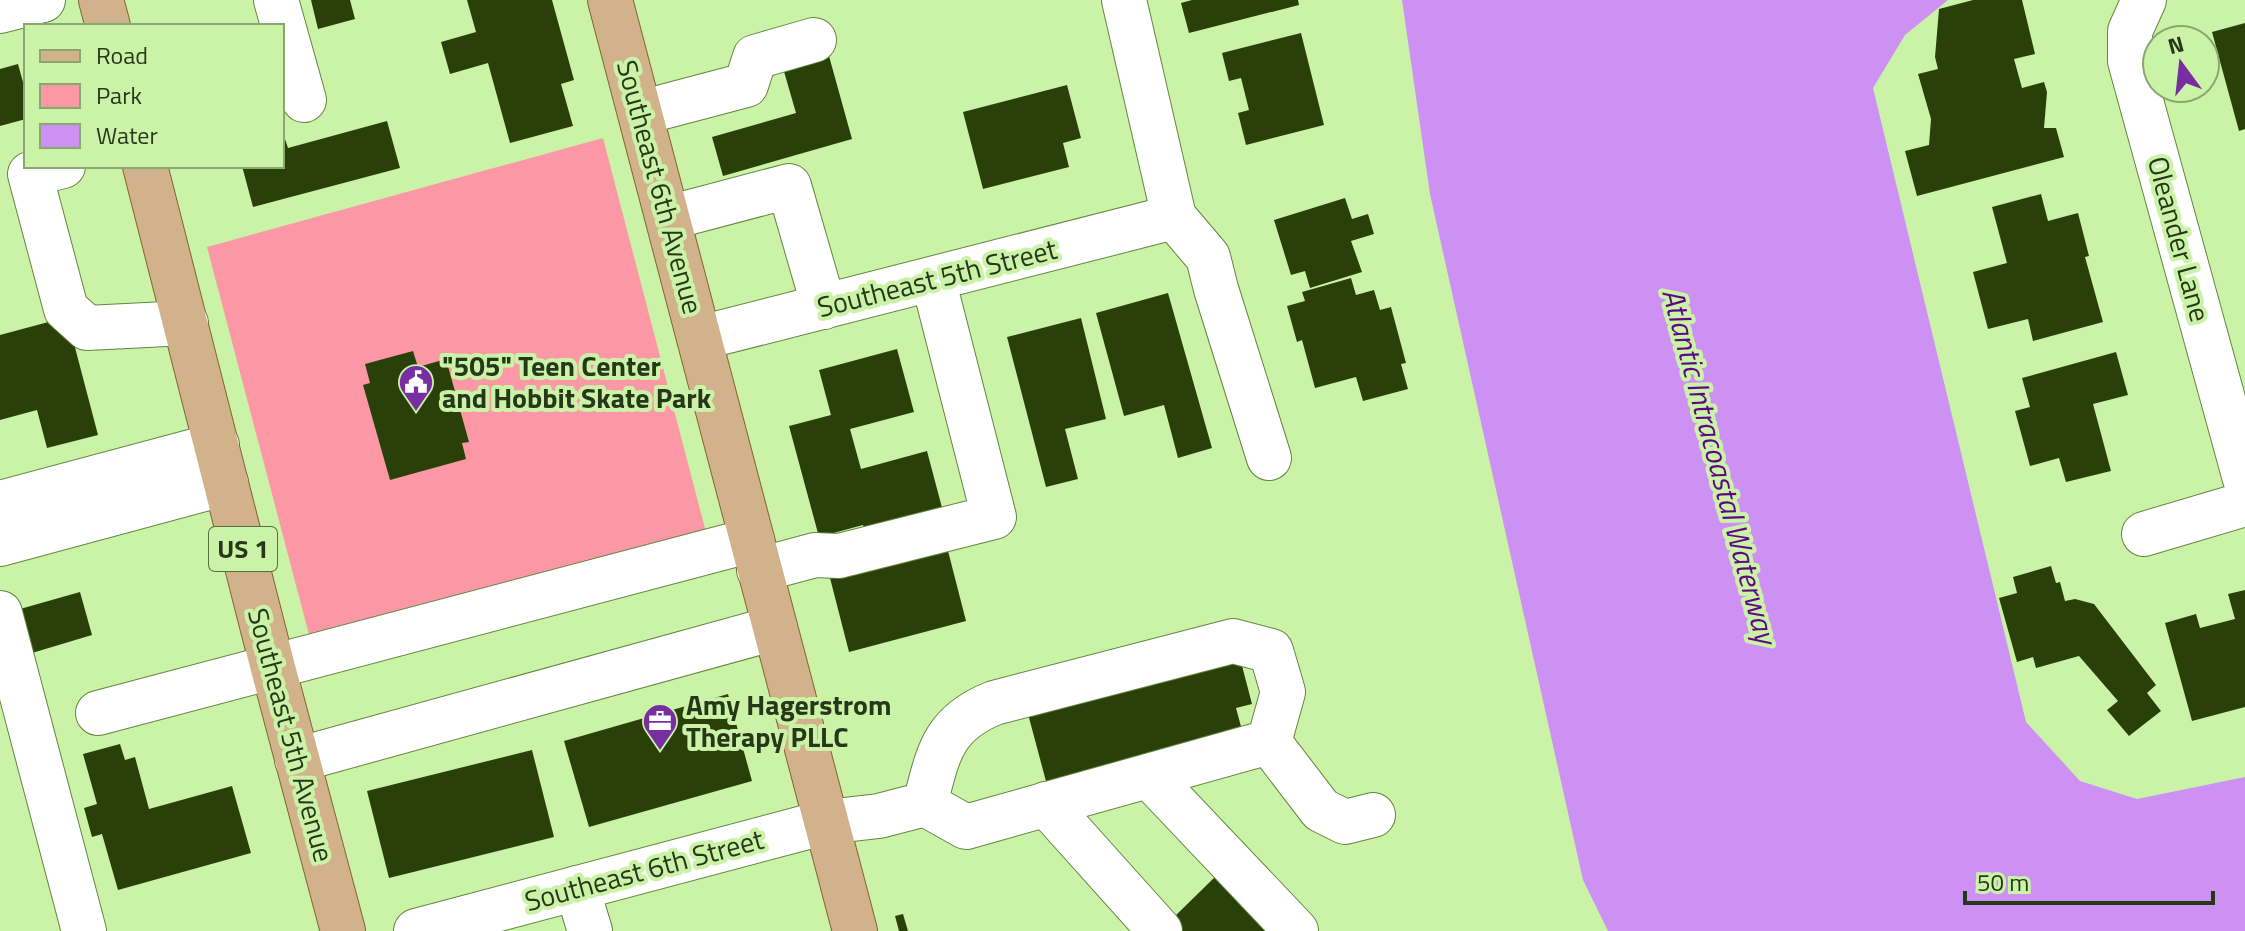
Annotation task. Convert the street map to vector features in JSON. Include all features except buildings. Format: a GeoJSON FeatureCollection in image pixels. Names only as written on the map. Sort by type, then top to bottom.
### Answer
{"type":"FeatureCollection","features":[{"type":"Feature","properties":{"kind":"main road"},"geometry":{"type":"LineString","coordinates":[[101,0],[107,24]]}},
{"type":"Feature","properties":{"kind":"main road","name":"Southeast 6th Avenue"},"geometry":{"type":"LineString","coordinates":[[610,0],[855,931]]}},
{"type":"Feature","properties":{"kind":"main road","name":"Southeast 5th Avenue"},"geometry":{"type":"LineString","coordinates":[[146,168],[343,931]]}},
{"type":"Feature","properties":{"kind":"street"},"geometry":{"type":"LineString","coordinates":[[0,11],[43,0]]}},
{"type":"Feature","properties":{"kind":"street"},"geometry":{"type":"LineString","coordinates":[[276,0],[283,24]]}},
{"type":"Feature","properties":{"kind":"street"},"geometry":{"type":"LineString","coordinates":[[1124,0],[1174,217],[1208,257],[1269,458]]}},
{"type":"Feature","properties":{"kind":"street","name":"Oleander Lane"},"geometry":{"type":"LineString","coordinates":[[2144,0],[2130,31],[2130,61],[2245,479]]}},
{"type":"Feature","properties":{"kind":"street"},"geometry":{"type":"LineString","coordinates":[[284,29],[304,100]]}},
{"type":"Feature","properties":{"kind":"street"},"geometry":{"type":"LineString","coordinates":[[640,113],[746,85],[755,57],[814,40]]}},
{"type":"Feature","properties":{"kind":"street"},"geometry":{"type":"LineString","coordinates":[[55,168],[30,174],[66,309],[87,328],[186,323]]}},
{"type":"Feature","properties":{"kind":"street"},"geometry":{"type":"LineString","coordinates":[[668,218],[789,186],[824,307]]}},
{"type":"Feature","properties":{"kind":"street","name":"Southeast 5th Street"},"geometry":{"type":"LineString","coordinates":[[700,338],[1174,217]]}},
{"type":"Feature","properties":{"kind":"street"},"geometry":{"type":"LineString","coordinates":[[98,713],[273,668],[756,555],[839,556],[994,517],[933,279]]}},
{"type":"Feature","properties":{"kind":"street"},"geometry":{"type":"LineString","coordinates":[[0,503],[221,464]]}},
{"type":"Feature","properties":{"kind":"street"},"geometry":{"type":"LineString","coordinates":[[0,544],[221,464]]}},
{"type":"Feature","properties":{"kind":"street"},"geometry":{"type":"LineString","coordinates":[[2144,534],[2245,504]]}},
{"type":"Feature","properties":{"kind":"street"},"geometry":{"type":"LineString","coordinates":[[0,613],[84,931]]}},
{"type":"Feature","properties":{"kind":"street"},"geometry":{"type":"LineString","coordinates":[[297,760],[775,628]]}},
{"type":"Feature","properties":{"kind":"street"},"geometry":{"type":"LineString","coordinates":[[1233,641],[1271,651],[1283,692],[1269,742],[966,827],[925,804],[942,745],[955,726],[973,712],[994,703],[1233,641]]}},
{"type":"Feature","properties":{"kind":"street"},"geometry":{"type":"LineString","coordinates":[[1269,742],[1321,810],[1345,822],[1373,815]]}},
{"type":"Feature","properties":{"kind":"street"},"geometry":{"type":"LineString","coordinates":[[1149,776],[1296,931]]}},
{"type":"Feature","properties":{"kind":"street","name":"Southeast 6th Street"},"geometry":{"type":"LineString","coordinates":[[416,931],[826,822],[879,816],[925,804]]}},
{"type":"Feature","properties":{"kind":"street"},"geometry":{"type":"LineString","coordinates":[[1046,804],[1160,931]]}},
{"type":"Feature","properties":{"kind":"street"},"geometry":{"type":"LineString","coordinates":[[577,888],[590,931]]}},
{"type":"Feature","properties":{"kind":"green space"},"geometry":{"type":"Polygon","coordinates":[[[603,138],[708,540],[312,646],[207,247],[603,138]]]}},
{"type":"Feature","properties":{"kind":"water","name":"Atlantic Intracoastal Waterway"},"geometry":{"type":"Polygon","coordinates":[[[1402,0],[1948,0],[1905,35],[1873,88],[2026,722],[2080,781],[2137,799],[2245,777],[2245,931],[1608,931],[1583,880],[1430,194],[1402,0]]]}},
{"type":"Feature","properties":{"kind":"place","name":"\"505\" Teen Center and Hobbit Skate Park"},"geometry":{"type":"Point","coordinates":[416,413]}},
{"type":"Feature","properties":{"kind":"place","name":"Amy Hagerstrom Therapy PLLC"},"geometry":{"type":"Point","coordinates":[660,752]}}]}
